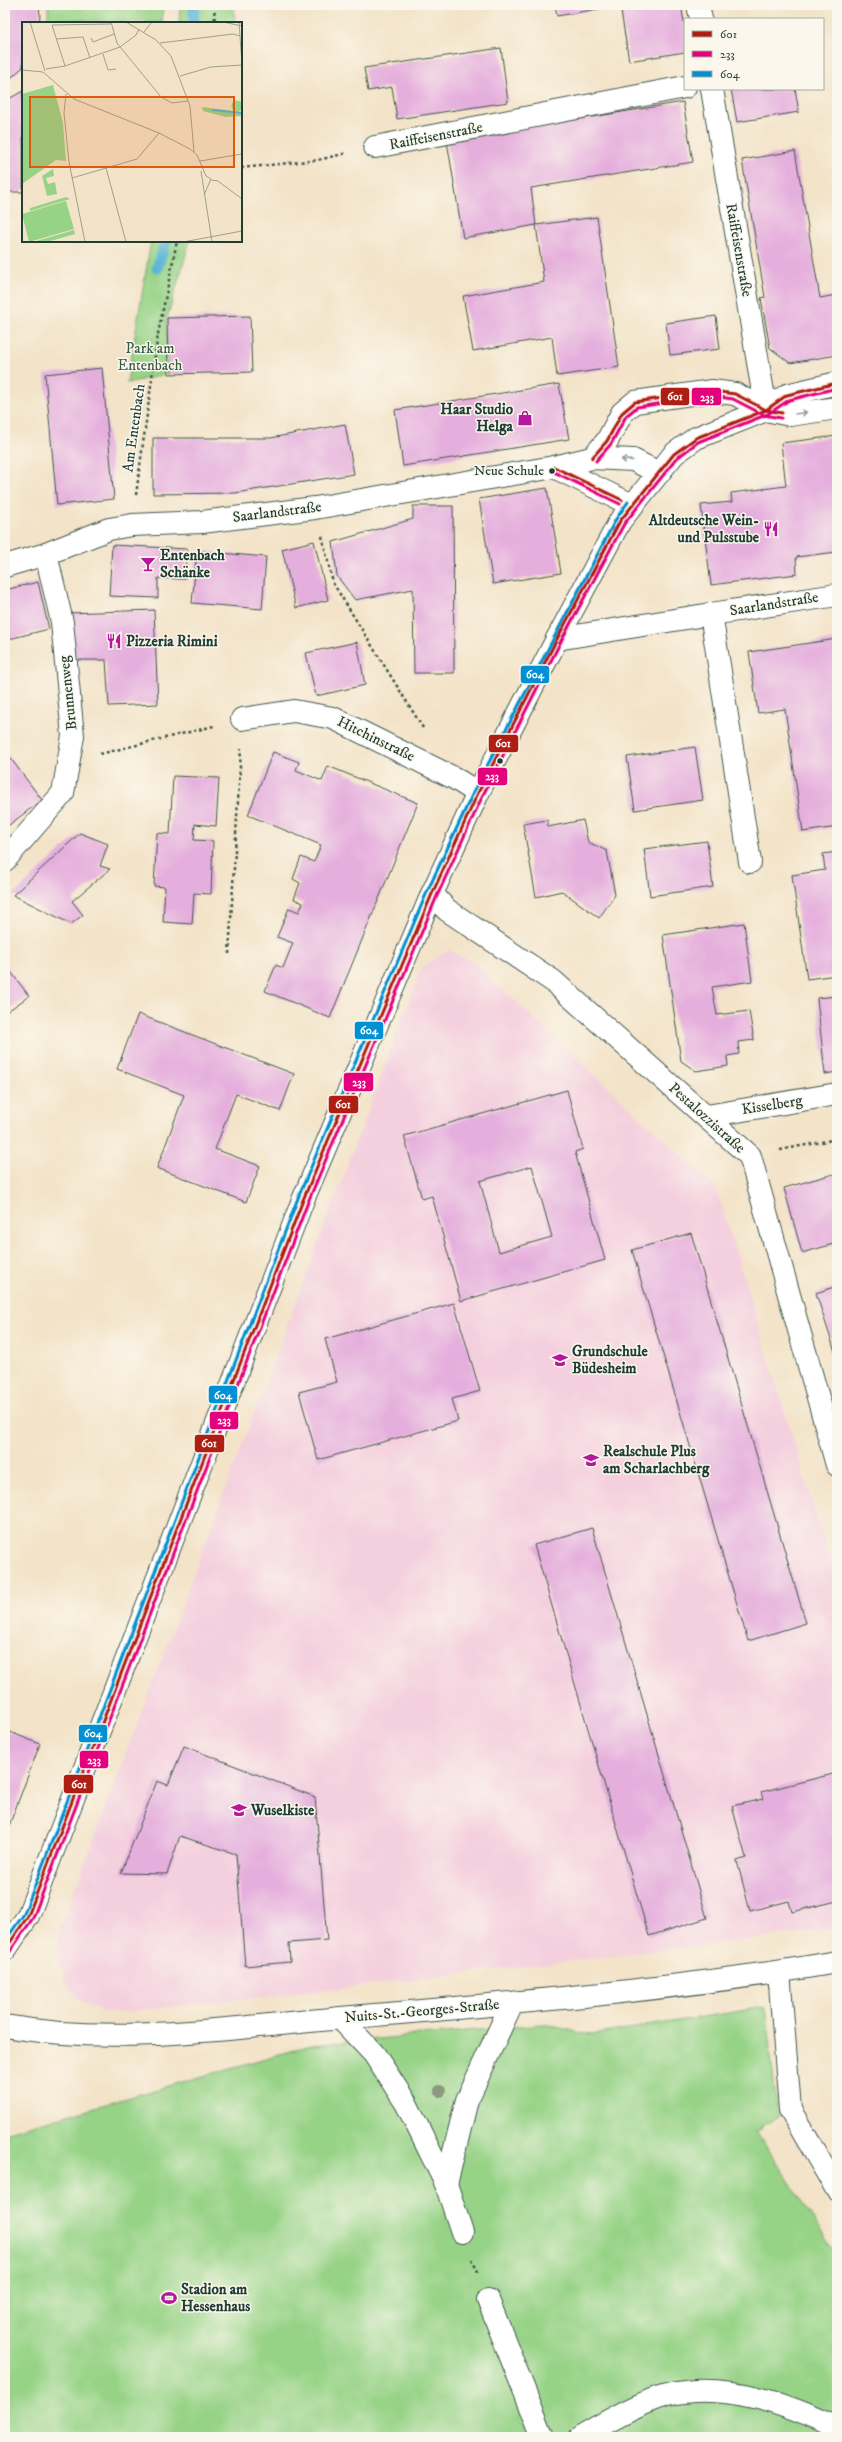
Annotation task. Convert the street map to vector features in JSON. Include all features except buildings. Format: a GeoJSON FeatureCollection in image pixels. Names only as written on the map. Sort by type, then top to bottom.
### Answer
{"type":"FeatureCollection","features":[{"type":"Feature","properties":{"kind":"street"},"geometry":{"type":"LineString","coordinates":[[698,5],[701,18]]}},
{"type":"Feature","properties":{"kind":"street","name":"Raiffeisenstraße"},"geometry":{"type":"LineString","coordinates":[[375,147],[684,87]]}},
{"type":"Feature","properties":{"kind":"street","name":"Raiffeisenstraße"},"geometry":{"type":"LineString","coordinates":[[712,90],[766,410]]}},
{"type":"Feature","properties":{"kind":"street"},"geometry":{"type":"LineString","coordinates":[[5,1950],[28,1916],[303,1200],[432,894],[478,793],[557,639],[620,521],[674,454],[696,438],[766,410],[787,395],[837,383]]}},
{"type":"Feature","properties":{"kind":"street"},"geometry":{"type":"LineString","coordinates":[[592,458],[607,441],[622,413],[635,402],[712,391],[735,394],[766,410],[790,415],[837,408]]}},
{"type":"Feature","properties":{"kind":"street","name":"Saarlandstraße"},"geometry":{"type":"LineString","coordinates":[[5,566],[46,554],[108,529],[132,525],[202,522],[315,508],[554,467],[592,458],[633,460],[659,473]]}},
{"type":"Feature","properties":{"kind":"street"},"geometry":{"type":"LineString","coordinates":[[554,467],[632,505]]}},
{"type":"Feature","properties":{"kind":"street","name":"Brunnenweg"},"geometry":{"type":"LineString","coordinates":[[5,860],[63,793],[73,736],[62,622],[46,554]]}},
{"type":"Feature","properties":{"kind":"street","name":"Saarlandstraße"},"geometry":{"type":"LineString","coordinates":[[557,639],[837,595]]}},
{"type":"Feature","properties":{"kind":"street"},"geometry":{"type":"LineString","coordinates":[[711,614],[750,862]]}},
{"type":"Feature","properties":{"kind":"street","name":"Hitchinstraße"},"geometry":{"type":"LineString","coordinates":[[242,720],[294,711],[332,718],[454,778],[478,793]]}},
{"type":"Feature","properties":{"kind":"street","name":"Pestalozzistraße"},"geometry":{"type":"LineString","coordinates":[[432,894],[447,910],[553,981],[707,1116],[750,1156],[837,1465]]}},
{"type":"Feature","properties":{"kind":"street","name":"Kisselberg"},"geometry":{"type":"LineString","coordinates":[[707,1116],[837,1094]]}},
{"type":"Feature","properties":{"kind":"street","name":"Nuits-St.-Georges-Straße"},"geometry":{"type":"LineString","coordinates":[[5,2026],[49,2034],[194,2033],[340,2018],[512,2003],[779,1972],[837,1962]]}},
{"type":"Feature","properties":{"kind":"street"},"geometry":{"type":"LineString","coordinates":[[779,1972],[790,2110],[837,2190]]}},
{"type":"Feature","properties":{"kind":"street"},"geometry":{"type":"LineString","coordinates":[[446,2184],[467,2100],[512,2003]]}},
{"type":"Feature","properties":{"kind":"street"},"geometry":{"type":"LineString","coordinates":[[340,2018],[374,2054],[406,2104],[446,2184],[462,2232]]}},
{"type":"Feature","properties":{"kind":"street"},"geometry":{"type":"LineString","coordinates":[[488,2300],[543,2437]]}},
{"type":"Feature","properties":{"kind":"street"},"geometry":{"type":"LineString","coordinates":[[580,2437],[619,2416],[667,2395],[717,2391],[764,2399],[808,2414],[837,2428]]}},
{"type":"Feature","properties":{"kind":"path"},"geometry":{"type":"LineString","coordinates":[[214,5],[215,22]]}},
{"type":"Feature","properties":{"kind":"path"},"geometry":{"type":"LineString","coordinates":[[242,168],[318,160],[375,147]]}},
{"type":"Feature","properties":{"kind":"path","name":"Am Entenbach"},"geometry":{"type":"LineString","coordinates":[[132,525],[158,334],[178,242]]}},
{"type":"Feature","properties":{"kind":"path"},"geometry":{"type":"LineString","coordinates":[[315,508],[332,582],[424,730]]}},
{"type":"Feature","properties":{"kind":"path"},"geometry":{"type":"LineString","coordinates":[[69,762],[242,720],[229,954]]}},
{"type":"Feature","properties":{"kind":"path"},"geometry":{"type":"LineString","coordinates":[[750,1156],[837,1139]]}},
{"type":"Feature","properties":{"kind":"path"},"geometry":{"type":"LineString","coordinates":[[462,2232],[488,2300]]}},
{"type":"Feature","properties":{"kind":"shaded area"},"geometry":{"type":"Polygon","coordinates":[[[449,950],[473,962],[716,1187],[837,1583],[837,1929],[344,1988],[123,2012],[99,2011],[84,2004],[67,1986],[57,1956],[60,1929],[422,967],[449,950]]]}},
{"type":"Feature","properties":{"kind":"green space"},"geometry":{"type":"Polygon","coordinates":[[[48,5],[163,5],[162,22],[48,19],[48,5]]]}},
{"type":"Feature","properties":{"kind":"green space"},"geometry":{"type":"Polygon","coordinates":[[[180,5],[234,5],[235,22],[179,22],[180,5]]]}},
{"type":"Feature","properties":{"kind":"green space","name":"Park am Entenbach"},"geometry":{"type":"Polygon","coordinates":[[[151,242],[190,242],[167,318],[168,374],[127,383],[151,242]]]}},
{"type":"Feature","properties":{"kind":"green space"},"geometry":{"type":"Polygon","coordinates":[[[765,2007],[778,2116],[756,2131],[837,2256],[837,2437],[5,2437],[5,2133],[311,2045],[543,2024],[591,2035],[765,2007]]]}},
{"type":"Feature","properties":{"kind":"waterway"},"geometry":{"type":"LineString","coordinates":[[194,5],[194,22]]}},
{"type":"Feature","properties":{"kind":"waterway"},"geometry":{"type":"LineString","coordinates":[[157,268],[166,242]]}},
{"type":"Feature","properties":{"kind":"transit line","name":"601"},"geometry":{"type":"LineString","coordinates":[[5,1950],[28,1916],[303,1200],[432,894],[478,793],[557,639],[620,521],[674,454],[696,438],[766,410],[787,395],[837,383]]}},
{"type":"Feature","properties":{"kind":"transit line","name":"233"},"geometry":{"type":"LineString","coordinates":[[9,1953],[33,1918],[308,1202],[437,896],[483,795],[561,641],[624,524],[677,458],[698,442],[768,414],[789,400],[837,388]]}},
{"type":"Feature","properties":{"kind":"transit line","name":"601"},"geometry":{"type":"LineString","coordinates":[[592,458],[607,441],[622,413],[635,402],[712,391],[735,394],[766,410],[782,413]]}},
{"type":"Feature","properties":{"kind":"transit line","name":"233"},"geometry":{"type":"LineString","coordinates":[[596,461],[611,444],[626,416],[637,407],[712,396],[733,399],[764,415],[781,418]]}},
{"type":"Feature","properties":{"kind":"transit line","name":"601"},"geometry":{"type":"LineString","coordinates":[[554,467],[622,500]]}},
{"type":"Feature","properties":{"kind":"transit line","name":"233"},"geometry":{"type":"LineString","coordinates":[[552,471],[620,504]]}},
{"type":"Feature","properties":{"kind":"transit line","name":"604"},"geometry":{"type":"LineString","coordinates":[[5,1941],[24,1914],[298,1198],[427,892],[474,791],[616,519],[628,502]]}},
{"type":"Feature","properties":{"kind":"place","name":"Haar Studio Helga"},"geometry":{"type":"Point","coordinates":[525,418]}},
{"type":"Feature","properties":{"kind":"place","name":"Neue Schule"},"geometry":{"type":"Point","coordinates":[552,471]}},
{"type":"Feature","properties":{"kind":"place","name":"Altdeutsche Wein- und Pulsstube"},"geometry":{"type":"Point","coordinates":[771,529]}},
{"type":"Feature","properties":{"kind":"place","name":"Entenbach Schänke"},"geometry":{"type":"Point","coordinates":[148,564]}},
{"type":"Feature","properties":{"kind":"place","name":"Pizzeria Rimini"},"geometry":{"type":"Point","coordinates":[114,641]}},
{"type":"Feature","properties":{"kind":"place","name":"Grundschule Büdesheim"},"geometry":{"type":"Point","coordinates":[560,1360]}},
{"type":"Feature","properties":{"kind":"place","name":"Realschule Plus am Scharlachberg"},"geometry":{"type":"Point","coordinates":[591,1460]}},
{"type":"Feature","properties":{"kind":"place","name":"Wuselkiste"},"geometry":{"type":"Point","coordinates":[239,1810]}},
{"type":"Feature","properties":{"kind":"place","name":"Stadion am Hessenhaus"},"geometry":{"type":"Point","coordinates":[169,2298]}}]}
